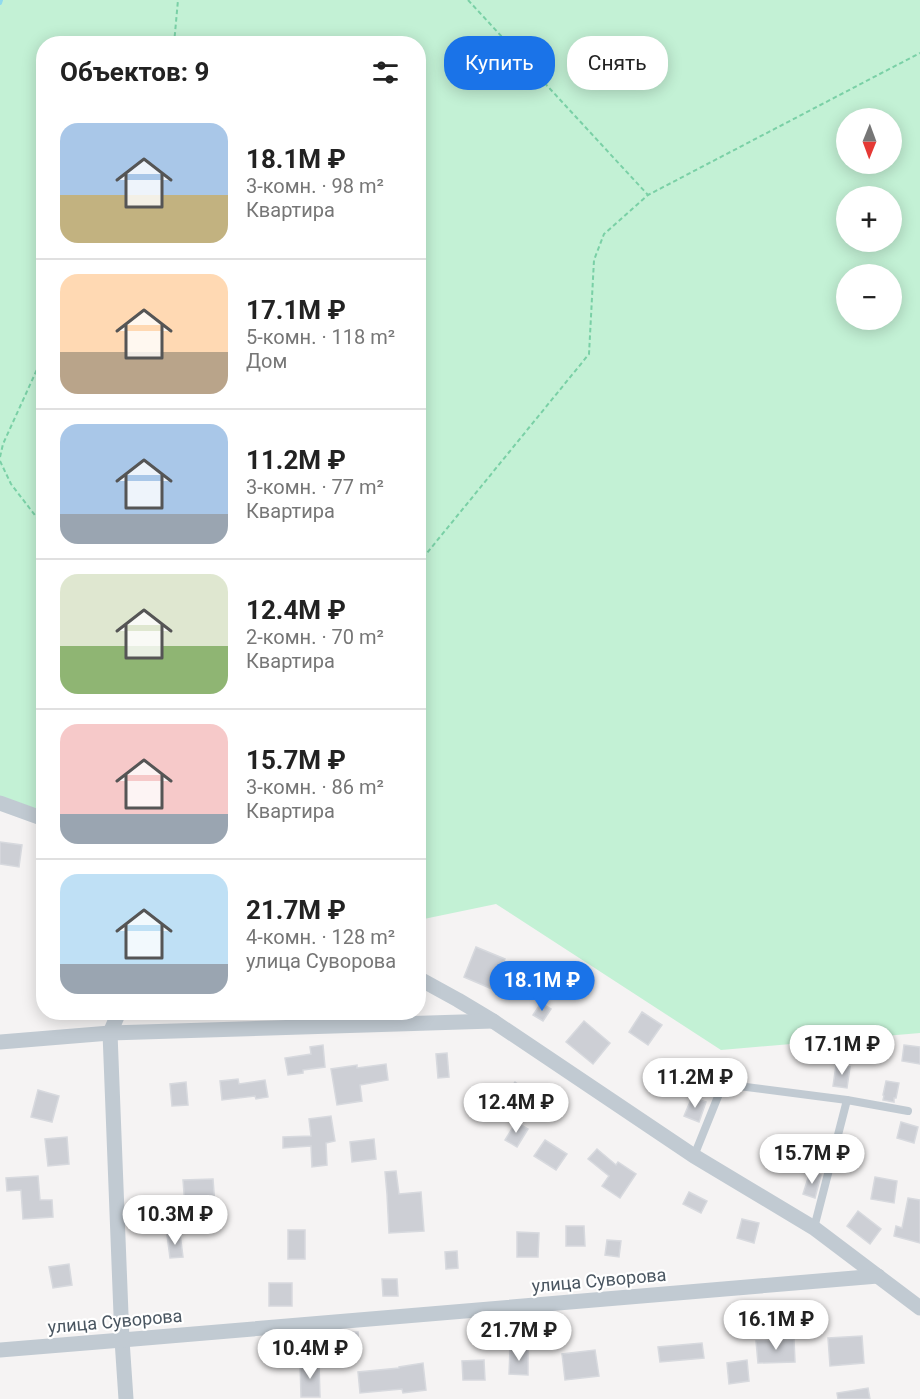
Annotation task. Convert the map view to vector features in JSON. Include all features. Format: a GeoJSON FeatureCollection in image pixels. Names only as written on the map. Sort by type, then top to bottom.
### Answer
{"type":"FeatureCollection","features":[{"type":"Feature","properties":{"kind":"street"},"geometry":{"type":"LineString","coordinates":[[0,803],[36,816]]}},
{"type":"Feature","properties":{"kind":"street"},"geometry":{"type":"LineString","coordinates":[[426,982],[493,1021],[694,1156],[814,1228],[920,1308]]}},
{"type":"Feature","properties":{"kind":"street"},"geometry":{"type":"LineString","coordinates":[[116,1020],[110,1033],[126,1399]]}},
{"type":"Feature","properties":{"kind":"street"},"geometry":{"type":"LineString","coordinates":[[0,1042],[110,1033],[493,1021]]}},
{"type":"Feature","properties":{"kind":"street","name":"улица Суворова"},"geometry":{"type":"LineString","coordinates":[[0,1350],[878,1276]]}},
{"type":"Feature","properties":{"kind":"lane"},"geometry":{"type":"LineString","coordinates":[[694,1156],[723,1084],[846,1100],[908,1111]]}},
{"type":"Feature","properties":{"kind":"lane"},"geometry":{"type":"LineString","coordinates":[[814,1228],[846,1100]]}},
{"type":"Feature","properties":{"kind":"path"},"geometry":{"type":"LineString","coordinates":[[175,36],[178,0]]}},
{"type":"Feature","properties":{"kind":"path"},"geometry":{"type":"LineString","coordinates":[[468,0],[648,195]]}},
{"type":"Feature","properties":{"kind":"path"},"geometry":{"type":"LineString","coordinates":[[426,554],[589,354],[594,260],[604,234],[648,195],[920,53]]}},
{"type":"Feature","properties":{"kind":"path"},"geometry":{"type":"LineString","coordinates":[[0,457],[1,445],[36,371]]}},
{"type":"Feature","properties":{"kind":"path"},"geometry":{"type":"LineString","coordinates":[[0,461],[11,484],[36,517]]}},
{"type":"Feature","properties":{"kind":"green space"},"geometry":{"type":"Polygon","coordinates":[[[0,0],[920,0],[920,1033],[721,1050],[496,904],[426,919],[426,36],[36,36],[36,816],[0,803],[0,0]]]}},
{"type":"Feature","properties":{"kind":"building"},"geometry":{"type":"Polygon","coordinates":[[[0,842],[22,845],[19,867],[0,864],[0,842]]]}},
{"type":"Feature","properties":{"kind":"building"},"geometry":{"type":"Polygon","coordinates":[[[476,947],[505,959],[492,989],[464,977],[476,947]]]}},
{"type":"Feature","properties":{"kind":"building"},"geometry":{"type":"Polygon","coordinates":[[[541,1003],[551,1009],[543,1021],[533,1015],[541,1003]]]}},
{"type":"Feature","properties":{"kind":"building"},"geometry":{"type":"Polygon","coordinates":[[[642,1012],[662,1025],[648,1045],[629,1032],[642,1012]]]}},
{"type":"Feature","properties":{"kind":"building"},"geometry":{"type":"Polygon","coordinates":[[[584,1021],[610,1043],[593,1064],[566,1042],[584,1021]]]}},
{"type":"Feature","properties":{"kind":"building"},"geometry":{"type":"Polygon","coordinates":[[[323,1045],[325,1067],[288,1075],[285,1058],[311,1054],[310,1047],[323,1045]]]}},
{"type":"Feature","properties":{"kind":"building"},"geometry":{"type":"Polygon","coordinates":[[[904,1045],[920,1047],[920,1064],[902,1061],[904,1045]]]}},
{"type":"Feature","properties":{"kind":"building"},"geometry":{"type":"Polygon","coordinates":[[[447,1053],[449,1077],[438,1078],[436,1054],[447,1053]]]}},
{"type":"Feature","properties":{"kind":"building"},"geometry":{"type":"Polygon","coordinates":[[[386,1064],[388,1080],[360,1085],[362,1101],[337,1105],[331,1069],[386,1064]]]}},
{"type":"Feature","properties":{"kind":"building"},"geometry":{"type":"Polygon","coordinates":[[[836,1065],[850,1067],[847,1088],[833,1086],[836,1065]]]}},
{"type":"Feature","properties":{"kind":"building"},"geometry":{"type":"Polygon","coordinates":[[[238,1079],[239,1084],[265,1080],[268,1097],[256,1099],[255,1096],[222,1100],[220,1081],[238,1079]]]}},
{"type":"Feature","properties":{"kind":"building"},"geometry":{"type":"Polygon","coordinates":[[[886,1081],[899,1083],[894,1102],[883,1100],[886,1081]]]}},
{"type":"Feature","properties":{"kind":"building"},"geometry":{"type":"Polygon","coordinates":[[[186,1082],[188,1105],[172,1106],[170,1084],[186,1082]]]}},
{"type":"Feature","properties":{"kind":"building"},"geometry":{"type":"Polygon","coordinates":[[[515,1082],[532,1095],[520,1109],[504,1097],[515,1082]]]}},
{"type":"Feature","properties":{"kind":"building"},"geometry":{"type":"Polygon","coordinates":[[[38,1090],[59,1096],[52,1122],[31,1117],[38,1090]]]}},
{"type":"Feature","properties":{"kind":"building"},"geometry":{"type":"Polygon","coordinates":[[[692,1097],[706,1102],[699,1122],[684,1116],[692,1097]]]}},
{"type":"Feature","properties":{"kind":"building"},"geometry":{"type":"Polygon","coordinates":[[[331,1116],[335,1141],[326,1143],[327,1165],[312,1167],[311,1146],[283,1148],[283,1137],[311,1136],[309,1119],[331,1116]]]}},
{"type":"Feature","properties":{"kind":"building"},"geometry":{"type":"Polygon","coordinates":[[[516,1122],[528,1129],[517,1147],[505,1140],[516,1122]]]}},
{"type":"Feature","properties":{"kind":"building"},"geometry":{"type":"Polygon","coordinates":[[[901,1122],[918,1127],[914,1143],[897,1138],[901,1122]]]}},
{"type":"Feature","properties":{"kind":"building"},"geometry":{"type":"Polygon","coordinates":[[[67,1137],[69,1164],[48,1166],[45,1139],[67,1137]]]}},
{"type":"Feature","properties":{"kind":"building"},"geometry":{"type":"Polygon","coordinates":[[[772,1138],[788,1144],[784,1155],[767,1149],[772,1138]]]}},
{"type":"Feature","properties":{"kind":"building"},"geometry":{"type":"Polygon","coordinates":[[[374,1139],[376,1159],[352,1162],[350,1142],[374,1139]]]}},
{"type":"Feature","properties":{"kind":"building"},"geometry":{"type":"Polygon","coordinates":[[[545,1140],[567,1154],[556,1170],[534,1156],[545,1140]]]}},
{"type":"Feature","properties":{"kind":"building"},"geometry":{"type":"Polygon","coordinates":[[[597,1149],[616,1165],[618,1162],[636,1174],[620,1198],[602,1186],[609,1176],[588,1159],[597,1149]]]}},
{"type":"Feature","properties":{"kind":"building"},"geometry":{"type":"Polygon","coordinates":[[[396,1171],[399,1194],[421,1192],[424,1231],[389,1233],[385,1172],[396,1171]]]}},
{"type":"Feature","properties":{"kind":"building"},"geometry":{"type":"Polygon","coordinates":[[[810,1172],[821,1175],[815,1198],[803,1194],[810,1172]]]}},
{"type":"Feature","properties":{"kind":"building"},"geometry":{"type":"Polygon","coordinates":[[[38,1176],[40,1200],[52,1200],[53,1217],[23,1219],[21,1190],[7,1191],[6,1178],[38,1176]]]}},
{"type":"Feature","properties":{"kind":"building"},"geometry":{"type":"Polygon","coordinates":[[[875,1177],[897,1181],[894,1203],[871,1199],[875,1177]]]}},
{"type":"Feature","properties":{"kind":"building"},"geometry":{"type":"Polygon","coordinates":[[[213,1179],[215,1205],[185,1206],[183,1180],[213,1179]]]}},
{"type":"Feature","properties":{"kind":"building"},"geometry":{"type":"Polygon","coordinates":[[[689,1192],[707,1201],[701,1213],[683,1204],[689,1192]]]}},
{"type":"Feature","properties":{"kind":"building"},"geometry":{"type":"Polygon","coordinates":[[[908,1198],[920,1200],[920,1243],[894,1236],[896,1226],[902,1228],[908,1198]]]}},
{"type":"Feature","properties":{"kind":"building"},"geometry":{"type":"Polygon","coordinates":[[[858,1211],[881,1229],[870,1244],[847,1226],[858,1211]]]}},
{"type":"Feature","properties":{"kind":"building"},"geometry":{"type":"Polygon","coordinates":[[[742,1219],[759,1223],[754,1243],[737,1238],[742,1219]]]}},
{"type":"Feature","properties":{"kind":"building"},"geometry":{"type":"Polygon","coordinates":[[[566,1226],[584,1226],[585,1246],[566,1246],[566,1226]]]}},
{"type":"Feature","properties":{"kind":"building"},"geometry":{"type":"Polygon","coordinates":[[[288,1230],[305,1230],[305,1259],[288,1259],[288,1230]]]}},
{"type":"Feature","properties":{"kind":"building"},"geometry":{"type":"Polygon","coordinates":[[[517,1232],[539,1233],[538,1257],[517,1257],[517,1232]]]}},
{"type":"Feature","properties":{"kind":"building"},"geometry":{"type":"Polygon","coordinates":[[[180,1233],[183,1257],[170,1258],[167,1235],[180,1233]]]}},
{"type":"Feature","properties":{"kind":"building"},"geometry":{"type":"Polygon","coordinates":[[[607,1240],[621,1241],[619,1257],[605,1255],[607,1240]]]}},
{"type":"Feature","properties":{"kind":"building"},"geometry":{"type":"Polygon","coordinates":[[[457,1251],[458,1268],[446,1269],[445,1252],[457,1251]]]}},
{"type":"Feature","properties":{"kind":"building"},"geometry":{"type":"Polygon","coordinates":[[[69,1264],[72,1285],[53,1288],[49,1267],[69,1264]]]}},
{"type":"Feature","properties":{"kind":"building"},"geometry":{"type":"Polygon","coordinates":[[[382,1279],[397,1279],[398,1296],[383,1296],[382,1279]]]}},
{"type":"Feature","properties":{"kind":"building"},"geometry":{"type":"Polygon","coordinates":[[[269,1283],[292,1283],[292,1306],[269,1306],[269,1283]]]}},
{"type":"Feature","properties":{"kind":"building"},"geometry":{"type":"Polygon","coordinates":[[[490,1325],[504,1326],[504,1345],[490,1345],[490,1325]]]}},
{"type":"Feature","properties":{"kind":"building"},"geometry":{"type":"Polygon","coordinates":[[[346,1332],[358,1332],[359,1350],[347,1350],[346,1332]]]}},
{"type":"Feature","properties":{"kind":"building"},"geometry":{"type":"Polygon","coordinates":[[[862,1336],[864,1363],[830,1366],[828,1338],[862,1336]]]}},
{"type":"Feature","properties":{"kind":"building"},"geometry":{"type":"Polygon","coordinates":[[[794,1339],[795,1362],[758,1363],[756,1341],[794,1339]]]}},
{"type":"Feature","properties":{"kind":"building"},"geometry":{"type":"Polygon","coordinates":[[[702,1343],[704,1358],[660,1362],[658,1347],[702,1343]]]}},
{"type":"Feature","properties":{"kind":"building"},"geometry":{"type":"Polygon","coordinates":[[[510,1349],[528,1350],[528,1375],[509,1374],[510,1349]]]}},
{"type":"Feature","properties":{"kind":"building"},"geometry":{"type":"Polygon","coordinates":[[[595,1350],[599,1376],[565,1380],[562,1354],[595,1350]]]}},
{"type":"Feature","properties":{"kind":"building"},"geometry":{"type":"Polygon","coordinates":[[[484,1360],[485,1380],[463,1380],[462,1361],[484,1360]]]}},
{"type":"Feature","properties":{"kind":"building"},"geometry":{"type":"Polygon","coordinates":[[[747,1360],[749,1381],[729,1384],[727,1363],[747,1360]]]}},
{"type":"Feature","properties":{"kind":"building"},"geometry":{"type":"Polygon","coordinates":[[[300,1362],[319,1362],[320,1397],[301,1397],[300,1362]]]}},
{"type":"Feature","properties":{"kind":"building"},"geometry":{"type":"Polygon","coordinates":[[[423,1363],[426,1390],[403,1393],[402,1389],[360,1393],[358,1372],[423,1363]]]}},
{"type":"Feature","properties":{"kind":"building"},"geometry":{"type":"Polygon","coordinates":[[[868,1388],[870,1399],[838,1399],[837,1393],[868,1388]]]}}]}
